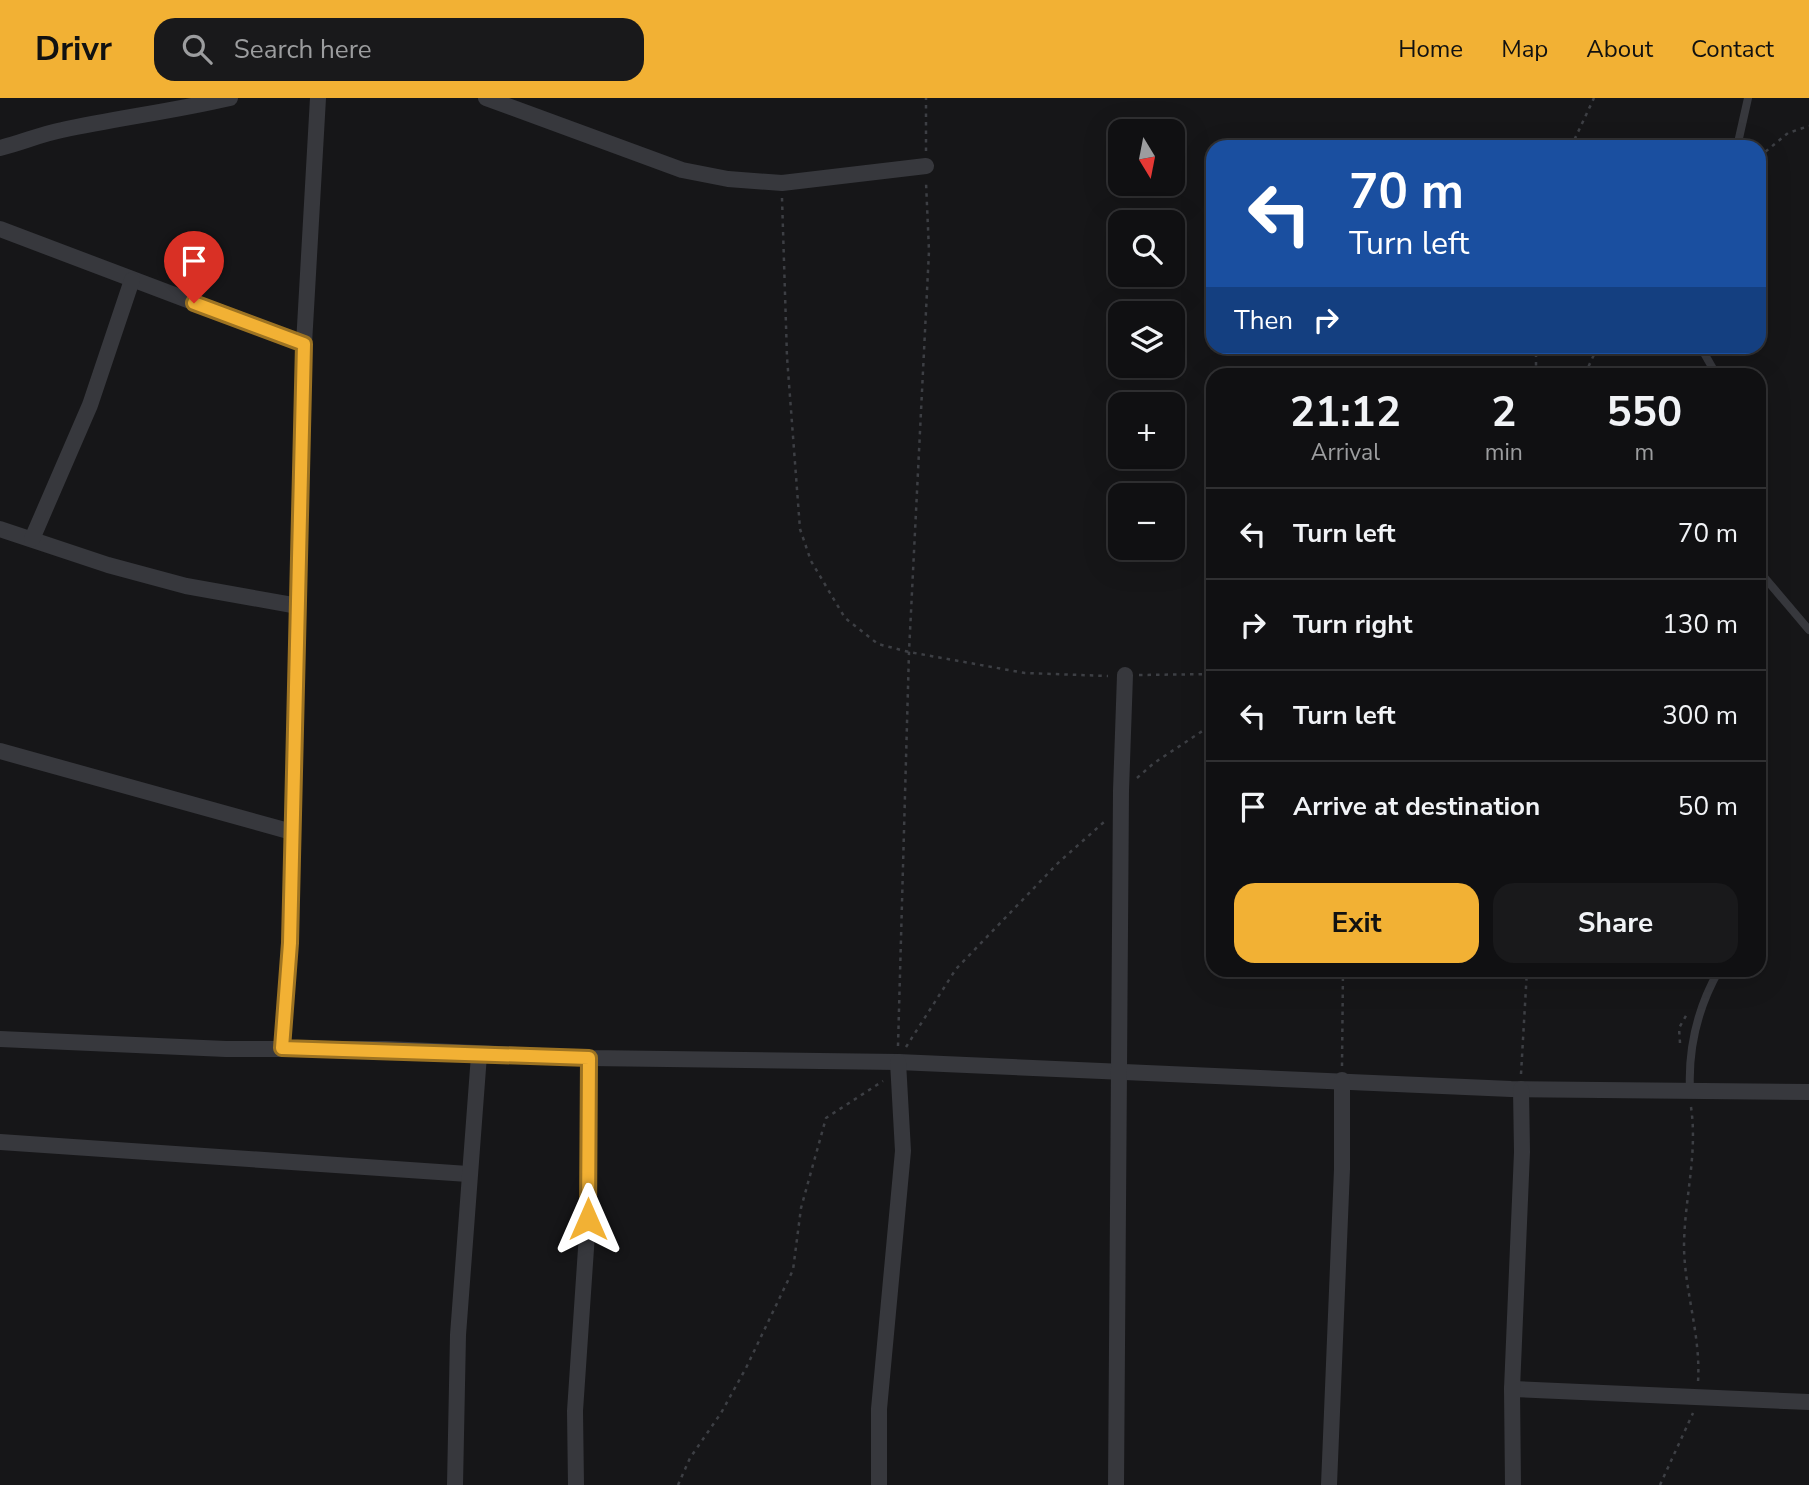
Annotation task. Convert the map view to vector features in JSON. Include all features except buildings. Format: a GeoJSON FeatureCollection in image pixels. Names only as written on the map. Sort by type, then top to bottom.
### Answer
{"type":"FeatureCollection","features":[{"type":"Feature","properties":{"kind":"street"},"geometry":{"type":"LineString","coordinates":[[0,148],[60,130],[116,122],[149,112],[194,107],[230,98]]}},
{"type":"Feature","properties":{"kind":"street"},"geometry":{"type":"LineString","coordinates":[[282,1048],[290,943],[304,344],[318,98]]}},
{"type":"Feature","properties":{"kind":"street"},"geometry":{"type":"LineString","coordinates":[[486,98],[682,170],[755,183],[782,183],[926,166]]}},
{"type":"Feature","properties":{"kind":"street"},"geometry":{"type":"LineString","coordinates":[[0,229],[304,344]]}},
{"type":"Feature","properties":{"kind":"street"},"geometry":{"type":"LineString","coordinates":[[32,540],[90,405],[132,280]]}},
{"type":"Feature","properties":{"kind":"street"},"geometry":{"type":"LineString","coordinates":[[0,529],[186,586],[298,606]]}},
{"type":"Feature","properties":{"kind":"street"},"geometry":{"type":"LineString","coordinates":[[1116,1485],[1118,1070],[1125,675]]}},
{"type":"Feature","properties":{"kind":"street"},"geometry":{"type":"LineString","coordinates":[[0,751],[292,832]]}},
{"type":"Feature","properties":{"kind":"street"},"geometry":{"type":"LineString","coordinates":[[0,1039],[226,1049],[898,1062],[1521,1089],[1809,1093]]}},
{"type":"Feature","properties":{"kind":"street"},"geometry":{"type":"LineString","coordinates":[[455,1485],[458,1335],[479,1055]]}},
{"type":"Feature","properties":{"kind":"street"},"geometry":{"type":"LineString","coordinates":[[576,1485],[575,1411],[588,1219],[589,1058]]}},
{"type":"Feature","properties":{"kind":"street"},"geometry":{"type":"LineString","coordinates":[[879,1485],[879,1409],[903,1151],[898,1062]]}},
{"type":"Feature","properties":{"kind":"street"},"geometry":{"type":"LineString","coordinates":[[1329,1485],[1342,1169],[1342,1080]]}},
{"type":"Feature","properties":{"kind":"street"},"geometry":{"type":"LineString","coordinates":[[1513,1485],[1512,1389],[1522,1152],[1521,1089]]}},
{"type":"Feature","properties":{"kind":"street"},"geometry":{"type":"LineString","coordinates":[[0,1143],[468,1174]]}},
{"type":"Feature","properties":{"kind":"street"},"geometry":{"type":"LineString","coordinates":[[1512,1389],[1809,1402]]}},
{"type":"Feature","properties":{"kind":"lane"},"geometry":{"type":"LineString","coordinates":[[1739,140],[1748,98]]}},
{"type":"Feature","properties":{"kind":"lane"},"geometry":{"type":"LineString","coordinates":[[1766,579],[1809,630]]}},
{"type":"Feature","properties":{"kind":"lane"},"geometry":{"type":"LineString","coordinates":[[1690,1090],[1688,1060],[1707,988],[1714,977]]}},
{"type":"Feature","properties":{"kind":"path"},"geometry":{"type":"LineString","coordinates":[[898,1062],[908,652],[929,251],[926,98]]}},
{"type":"Feature","properties":{"kind":"path"},"geometry":{"type":"LineString","coordinates":[[1574,140],[1594,98]]}},
{"type":"Feature","properties":{"kind":"path"},"geometry":{"type":"LineString","coordinates":[[1766,151],[1788,133],[1809,126]]}},
{"type":"Feature","properties":{"kind":"path"},"geometry":{"type":"LineString","coordinates":[[782,183],[787,357],[800,529],[811,561],[845,618],[878,644],[1025,673],[1206,674]]}},
{"type":"Feature","properties":{"kind":"path"},"geometry":{"type":"LineString","coordinates":[[678,1485],[690,1458],[721,1413],[746,1368],[793,1269],[802,1208],[826,1118],[831,1112],[881,1083],[898,1062],[922,1018],[956,969],[1058,863],[1088,839],[1121,802],[1140,774],[1206,729]]}},
{"type":"Feature","properties":{"kind":"path"},"geometry":{"type":"LineString","coordinates":[[1342,1080],[1343,977]]}},
{"type":"Feature","properties":{"kind":"path"},"geometry":{"type":"LineString","coordinates":[[1521,1089],[1527,977]]}},
{"type":"Feature","properties":{"kind":"path"},"geometry":{"type":"LineString","coordinates":[[1660,1485],[1687,1430],[1696,1396],[1698,1340],[1688,1295],[1684,1246],[1686,1205],[1695,1149],[1690,1090]]}},
{"type":"Feature","properties":{"kind":"route"},"geometry":{"type":"LineString","coordinates":[[194,303],[304,344],[290,943],[282,1048],[386,1049],[589,1058],[588,1219]]}}]}
